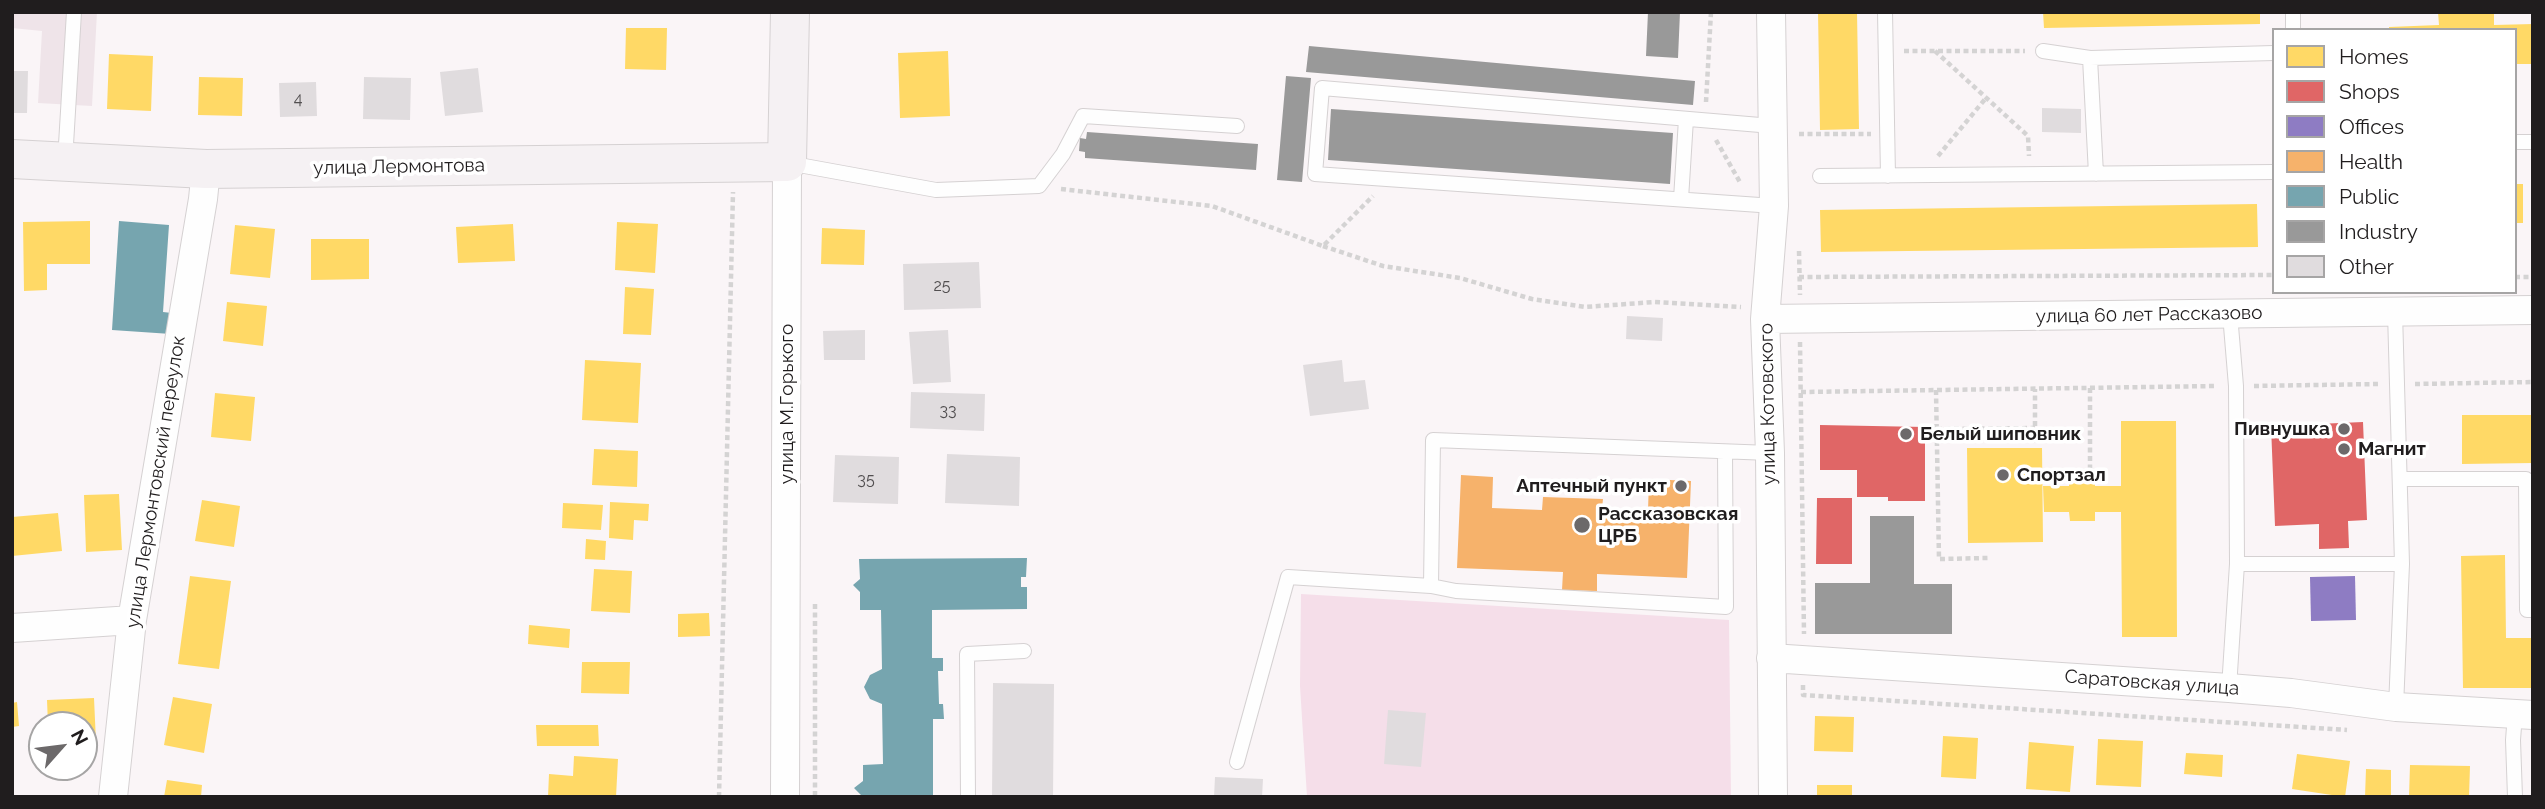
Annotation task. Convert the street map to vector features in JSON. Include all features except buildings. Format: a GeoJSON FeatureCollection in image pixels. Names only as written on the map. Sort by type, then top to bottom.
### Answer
{"type":"FeatureCollection","features":[{"type":"Feature","properties":{"kind":"street","name":"улица М.Горького"},"geometry":{"type":"LineString","coordinates":[[785,797],[790,12]]}},
{"type":"Feature","properties":{"kind":"street","name":"улица Котовского"},"geometry":{"type":"LineString","coordinates":[[1771,12],[1785,130],[1763,205],[1770,453],[1773,797]]}},
{"type":"Feature","properties":{"kind":"street","name":"улица Лермонтова"},"geometry":{"type":"LineString","coordinates":[[12,159],[206,169],[787,162]]}},
{"type":"Feature","properties":{"kind":"street","name":"улица Лермонтовский переулок"},"geometry":{"type":"LineString","coordinates":[[113,797],[132,620],[206,169]]}},
{"type":"Feature","properties":{"kind":"street","name":"улица 60 лет Рассказово"},"geometry":{"type":"LineString","coordinates":[[1766,313],[2230,314],[2299,308],[2395,312],[2533,310]]}},
{"type":"Feature","properties":{"kind":"street"},"geometry":{"type":"LineString","coordinates":[[12,628],[132,620]]}},
{"type":"Feature","properties":{"kind":"street","name":"Саратовская улица"},"geometry":{"type":"LineString","coordinates":[[1771,658],[2229,688],[2396,707],[2524,714]]}},
{"type":"Feature","properties":{"kind":"lane"},"geometry":{"type":"LineString","coordinates":[[65,162],[74,12]]}},
{"type":"Feature","properties":{"kind":"lane"},"geometry":{"type":"LineString","coordinates":[[1885,12],[1888,176]]}},
{"type":"Feature","properties":{"kind":"lane"},"geometry":{"type":"LineString","coordinates":[[2043,51],[2090,58],[2272,53]]}},
{"type":"Feature","properties":{"kind":"lane"},"geometry":{"type":"LineString","coordinates":[[2090,58],[2096,174]]}},
{"type":"Feature","properties":{"kind":"lane"},"geometry":{"type":"LineString","coordinates":[[1763,205],[1315,174],[1322,88],[1705,120],[1785,130]]}},
{"type":"Feature","properties":{"kind":"lane"},"geometry":{"type":"LineString","coordinates":[[787,162],[936,190],[1039,186],[1063,154],[1083,116],[1237,126]]}},
{"type":"Feature","properties":{"kind":"lane"},"geometry":{"type":"LineString","coordinates":[[1681,199],[1686,119]]}},
{"type":"Feature","properties":{"kind":"lane"},"geometry":{"type":"LineString","coordinates":[[1820,176],[2272,172]]}},
{"type":"Feature","properties":{"kind":"lane"},"geometry":{"type":"LineString","coordinates":[[2395,312],[2402,564],[2396,707]]}},
{"type":"Feature","properties":{"kind":"lane"},"geometry":{"type":"LineString","coordinates":[[2229,688],[2236,564],[2236,386],[2230,314]]}},
{"type":"Feature","properties":{"kind":"lane"},"geometry":{"type":"LineString","coordinates":[[1431,586],[1433,440],[1770,453]]}},
{"type":"Feature","properties":{"kind":"lane"},"geometry":{"type":"LineString","coordinates":[[1237,762],[1288,577],[1431,586],[1456,591],[1726,607],[1725,452]]}},
{"type":"Feature","properties":{"kind":"lane"},"geometry":{"type":"LineString","coordinates":[[2400,479],[2529,479],[2526,610],[2533,610]]}},
{"type":"Feature","properties":{"kind":"lane"},"geometry":{"type":"LineString","coordinates":[[2236,564],[2402,564]]}},
{"type":"Feature","properties":{"kind":"lane"},"geometry":{"type":"LineString","coordinates":[[968,797],[967,654],[1024,651]]}},
{"type":"Feature","properties":{"kind":"lane"},"geometry":{"type":"LineString","coordinates":[[2515,797],[2513,740],[2524,714]]}},
{"type":"Feature","properties":{"kind":"path"},"geometry":{"type":"LineString","coordinates":[[1711,12],[1705,120],[1763,205]]}},
{"type":"Feature","properties":{"kind":"path"},"geometry":{"type":"LineString","coordinates":[[1886,51],[2043,51]]}},
{"type":"Feature","properties":{"kind":"path"},"geometry":{"type":"LineString","coordinates":[[1935,51],[2028,136],[2029,174]]}},
{"type":"Feature","properties":{"kind":"path"},"geometry":{"type":"LineString","coordinates":[[1922,176],[1986,98]]}},
{"type":"Feature","properties":{"kind":"path"},"geometry":{"type":"LineString","coordinates":[[1785,130],[1888,134]]}},
{"type":"Feature","properties":{"kind":"path"},"geometry":{"type":"LineString","coordinates":[[719,797],[734,180]]}},
{"type":"Feature","properties":{"kind":"path"},"geometry":{"type":"LineString","coordinates":[[1323,246],[1389,180]]}},
{"type":"Feature","properties":{"kind":"path"},"geometry":{"type":"LineString","coordinates":[[1039,186],[1212,206],[1383,265],[1460,278],[1532,299],[1585,307],[1654,302],[1766,313]]}},
{"type":"Feature","properties":{"kind":"path"},"geometry":{"type":"LineString","coordinates":[[1799,277],[2272,275]]}},
{"type":"Feature","properties":{"kind":"path"},"geometry":{"type":"LineString","coordinates":[[1801,392],[2533,382]]}},
{"type":"Feature","properties":{"kind":"path"},"geometry":{"type":"LineString","coordinates":[[2090,388],[2090,469]]}},
{"type":"Feature","properties":{"kind":"path"},"geometry":{"type":"LineString","coordinates":[[2035,389],[2035,443]]}},
{"type":"Feature","properties":{"kind":"path"},"geometry":{"type":"LineString","coordinates":[[1936,390],[1940,559],[1988,558]]}},
{"type":"Feature","properties":{"kind":"path"},"geometry":{"type":"LineString","coordinates":[[1937,429],[2035,428]]}},
{"type":"Feature","properties":{"kind":"path"},"geometry":{"type":"LineString","coordinates":[[1802,695],[2360,730]]}},
{"type":"Feature","properties":{"kind":"shaded area"},"geometry":{"type":"Polygon","coordinates":[[[12,12],[97,12],[92,106],[38,103],[42,31],[12,28],[12,12]]]}},
{"type":"Feature","properties":{"kind":"shaded area"},"geometry":{"type":"Polygon","coordinates":[[[1301,594],[1729,620],[1731,797],[1307,797],[1300,686],[1301,594]]]}},
{"type":"Feature","properties":{"kind":"place","name":"Пивнушка"},"geometry":{"type":"Point","coordinates":[2344,429]}},
{"type":"Feature","properties":{"kind":"place","name":"Белый шиповник"},"geometry":{"type":"Point","coordinates":[1906,434]}},
{"type":"Feature","properties":{"kind":"place","name":"Магнит"},"geometry":{"type":"Point","coordinates":[2344,449]}},
{"type":"Feature","properties":{"kind":"place","name":"Спортзал"},"geometry":{"type":"Point","coordinates":[2003,475]}},
{"type":"Feature","properties":{"kind":"place","name":"Аптечный пункт"},"geometry":{"type":"Point","coordinates":[1681,486]}},
{"type":"Feature","properties":{"kind":"place","name":"Рассказовская ЦРБ"},"geometry":{"type":"Point","coordinates":[1582,525]}}]}
